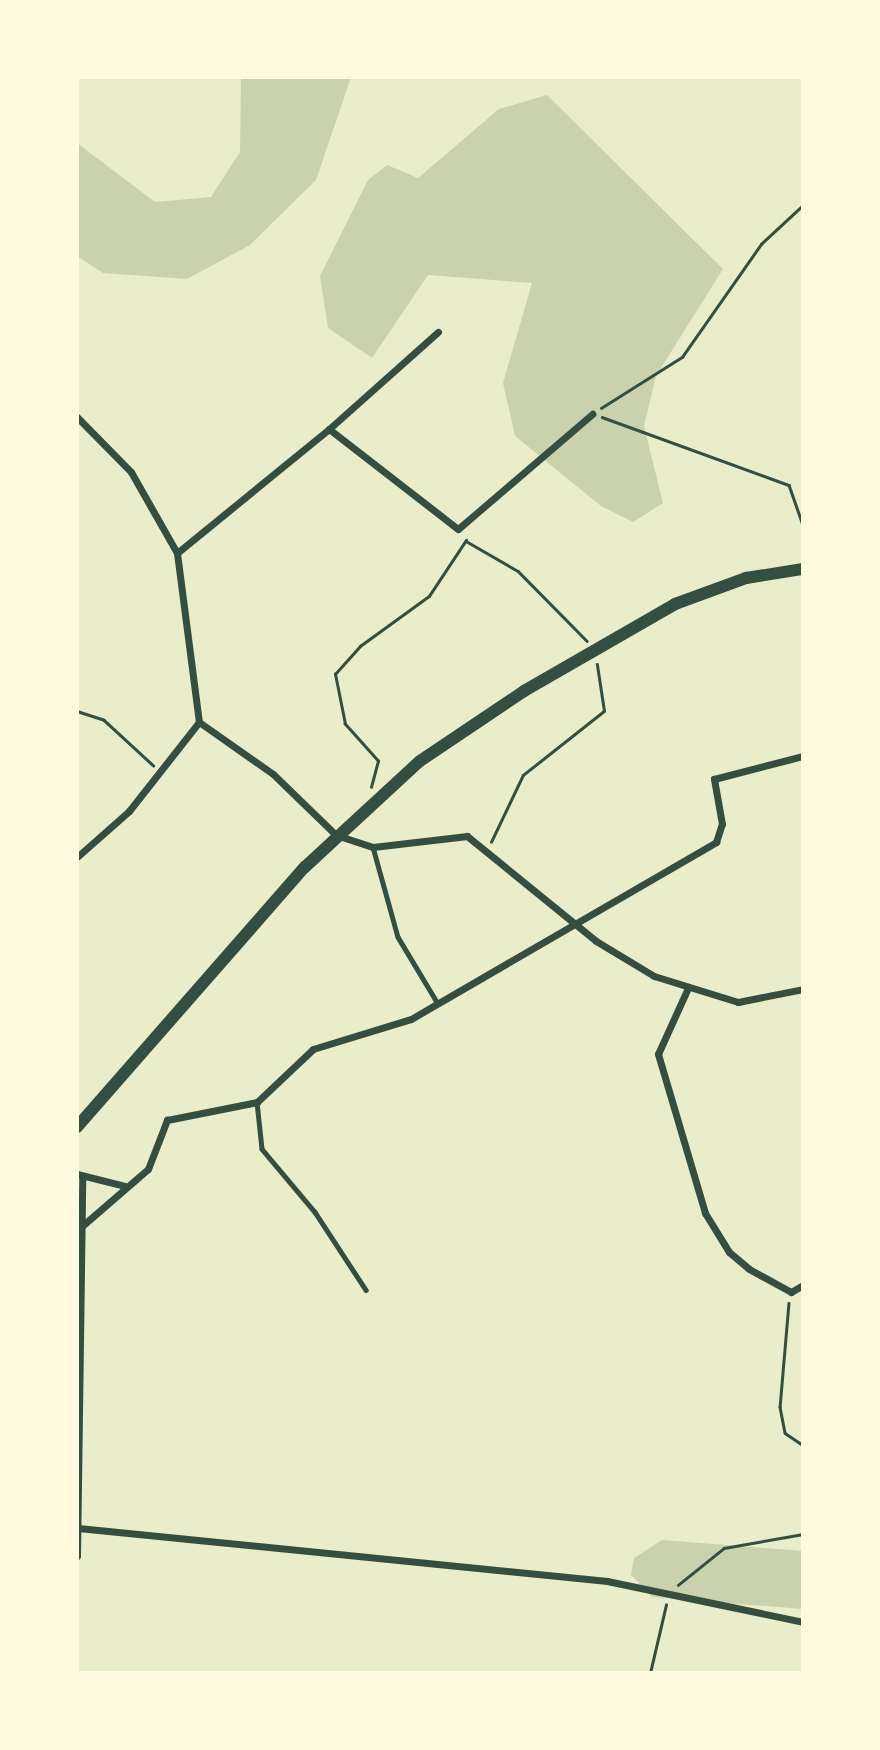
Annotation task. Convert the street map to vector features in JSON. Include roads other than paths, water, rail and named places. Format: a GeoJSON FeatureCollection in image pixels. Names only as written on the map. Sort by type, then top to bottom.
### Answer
{"type":"FeatureCollection","features":[{"type":"Feature","properties":{"kind":"main road"},"geometry":{"type":"LineString","coordinates":[[77,1127],[336,835],[376,798],[470,727],[595,648],[716,588],[803,569]]}},
{"type":"Feature","properties":{"kind":"street"},"geometry":{"type":"LineString","coordinates":[[177,553],[329,429],[438,332]]}},
{"type":"Feature","properties":{"kind":"street"},"geometry":{"type":"LineString","coordinates":[[329,429],[458,529],[592,414]]}},
{"type":"Feature","properties":{"kind":"street"},"geometry":{"type":"LineString","coordinates":[[77,417],[131,472],[177,553],[199,722],[130,811],[77,857]]}},
{"type":"Feature","properties":{"kind":"street"},"geometry":{"type":"LineString","coordinates":[[199,722],[290,788],[336,835],[373,847],[467,836],[622,959],[687,990],[738,1002],[803,989]]}},
{"type":"Feature","properties":{"kind":"street"},"geometry":{"type":"LineString","coordinates":[[82,1226],[125,1186],[148,1169],[167,1120],[257,1102],[313,1049],[411,1019],[436,1002],[716,842],[722,824],[714,779],[803,756]]}},
{"type":"Feature","properties":{"kind":"street"},"geometry":{"type":"LineString","coordinates":[[687,990],[658,1054],[701,1203],[729,1252],[791,1292],[803,1285]]}},
{"type":"Feature","properties":{"kind":"street"},"geometry":{"type":"LineString","coordinates":[[77,1556],[82,1226],[79,1175],[125,1186]]}},
{"type":"Feature","properties":{"kind":"street"},"geometry":{"type":"LineString","coordinates":[[78,1528],[669,1593],[803,1622]]}},
{"type":"Feature","properties":{"kind":"lane"},"geometry":{"type":"LineString","coordinates":[[373,847],[398,937],[436,1002]]}},
{"type":"Feature","properties":{"kind":"lane"},"geometry":{"type":"LineString","coordinates":[[257,1102],[262,1149],[315,1212],[366,1290]]}}]}
